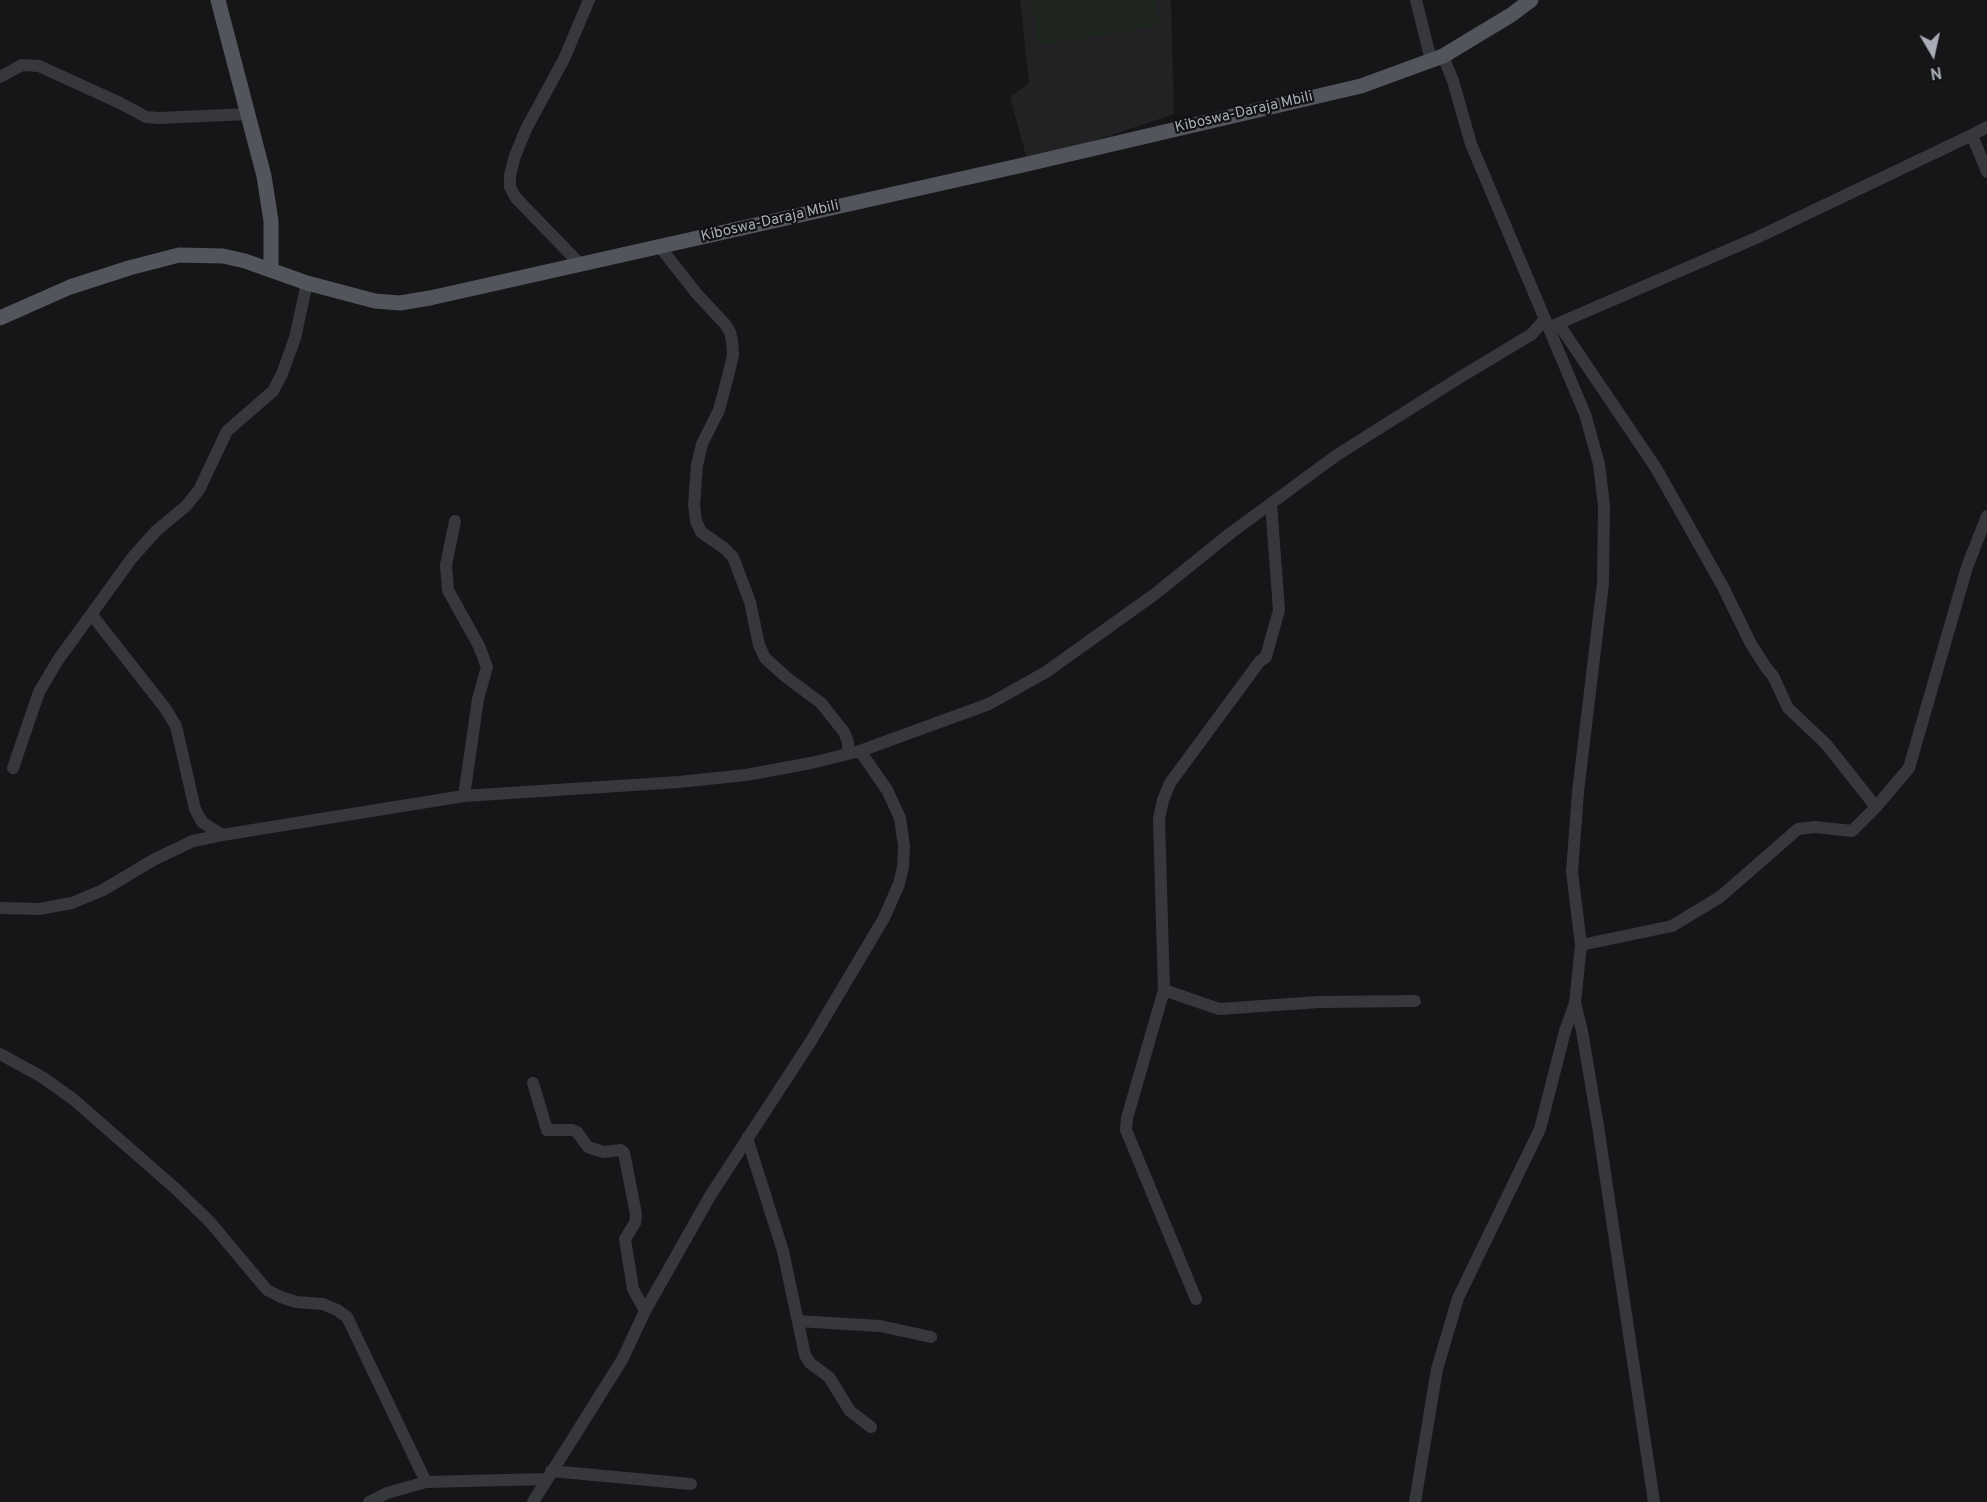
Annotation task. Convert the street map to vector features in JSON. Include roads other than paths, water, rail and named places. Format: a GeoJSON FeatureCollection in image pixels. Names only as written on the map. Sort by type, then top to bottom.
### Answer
{"type":"FeatureCollection","features":[{"type":"Feature","properties":{"kind":"main road"},"geometry":{"type":"LineString","coordinates":[[218,0],[264,176],[271,221],[271,269]]}},
{"type":"Feature","properties":{"kind":"main road","name":"Kiboswa-Daraja Mbili"},"geometry":{"type":"LineString","coordinates":[[0,318],[70,287],[179,255],[223,256],[375,302],[400,303],[660,247],[1361,86],[1437,58],[1511,15],[1531,0]]}},
{"type":"Feature","properties":{"kind":"street"},"geometry":{"type":"LineString","coordinates":[[580,264],[516,198],[510,187],[510,175],[514,156],[526,129],[564,58],[589,0]]}},
{"type":"Feature","properties":{"kind":"street"},"geometry":{"type":"LineString","coordinates":[[1415,1502],[1437,1369],[1458,1298],[1540,1130],[1565,1031],[1575,1003],[1581,945],[1572,872],[1578,792],[1603,583],[1604,506],[1599,464],[1585,414],[1471,144],[1453,81],[1437,58],[1416,0]]}},
{"type":"Feature","properties":{"kind":"street"},"geometry":{"type":"LineString","coordinates":[[0,77],[22,65],[39,66],[146,117],[248,114]]}},
{"type":"Feature","properties":{"kind":"street"},"geometry":{"type":"LineString","coordinates":[[0,908],[39,909],[72,903],[103,890],[155,859],[193,841],[222,835],[464,796],[679,782],[735,776],[811,763],[854,752],[989,704],[1046,672],[1155,594],[1232,532],[1336,455],[1532,334],[1546,323],[1756,238],[1987,127]]}},
{"type":"Feature","properties":{"kind":"street"},"geometry":{"type":"LineString","coordinates":[[1972,135],[1987,172]]}},
{"type":"Feature","properties":{"kind":"street"},"geometry":{"type":"LineString","coordinates":[[533,1502],[622,1360],[645,1311],[710,1196],[885,918],[899,884],[904,846],[900,818],[887,790],[854,752],[844,732],[821,703],[765,658],[759,645],[750,602],[733,557],[701,532],[696,520],[694,505],[697,465],[702,444],[719,410],[733,355],[732,341],[725,324],[697,294],[660,247]]}},
{"type":"Feature","properties":{"kind":"street"},"geometry":{"type":"LineString","coordinates":[[13,768],[39,692],[58,660],[132,558],[156,531],[186,506],[199,490],[227,431],[273,391],[295,338],[307,283]]}},
{"type":"Feature","properties":{"kind":"street"},"geometry":{"type":"LineString","coordinates":[[1562,328],[1656,468],[1723,587],[1751,644],[1773,675],[1788,708],[1826,744],[1876,807]]}},
{"type":"Feature","properties":{"kind":"street"},"geometry":{"type":"LineString","coordinates":[[1196,1299],[1126,1130],[1127,1118],[1164,990],[1159,819],[1161,809],[1170,783],[1260,661],[1266,657],[1278,610],[1270,504]]}},
{"type":"Feature","properties":{"kind":"street"},"geometry":{"type":"LineString","coordinates":[[1581,945],[1672,926],[1720,897],[1798,829],[1815,827],[1852,831],[1876,807],[1909,768],[1967,567],[1987,516]]}},
{"type":"Feature","properties":{"kind":"street"},"geometry":{"type":"LineString","coordinates":[[455,521],[446,565],[448,590],[479,646],[487,667],[478,699],[464,796]]}},
{"type":"Feature","properties":{"kind":"street"},"geometry":{"type":"LineString","coordinates":[[92,615],[165,708],[176,726],[195,809],[202,822],[222,835]]}},
{"type":"Feature","properties":{"kind":"street"},"geometry":{"type":"LineString","coordinates":[[1164,990],[1219,1009],[1319,1002],[1415,1001]]}},
{"type":"Feature","properties":{"kind":"street"},"geometry":{"type":"LineString","coordinates":[[1575,1003],[1584,1041],[1654,1502]]}},
{"type":"Feature","properties":{"kind":"street"},"geometry":{"type":"LineString","coordinates":[[0,1054],[42,1077],[73,1098],[176,1189],[210,1222],[267,1290],[281,1298],[296,1302],[323,1304],[347,1317],[426,1482]]}},
{"type":"Feature","properties":{"kind":"street"},"geometry":{"type":"LineString","coordinates":[[533,1083],[547,1130],[572,1130],[577,1132],[588,1147],[603,1152],[621,1150],[624,1153],[636,1214],[635,1223],[626,1239],[633,1289],[645,1311]]}},
{"type":"Feature","properties":{"kind":"street"},"geometry":{"type":"LineString","coordinates":[[747,1138],[783,1251],[800,1340],[807,1359],[829,1377],[850,1411],[871,1427]]}},
{"type":"Feature","properties":{"kind":"street"},"geometry":{"type":"LineString","coordinates":[[798,1321],[880,1326],[931,1337]]}},
{"type":"Feature","properties":{"kind":"street"},"geometry":{"type":"LineString","coordinates":[[369,1502],[387,1493],[426,1482],[548,1475],[691,1484]]}}]}
